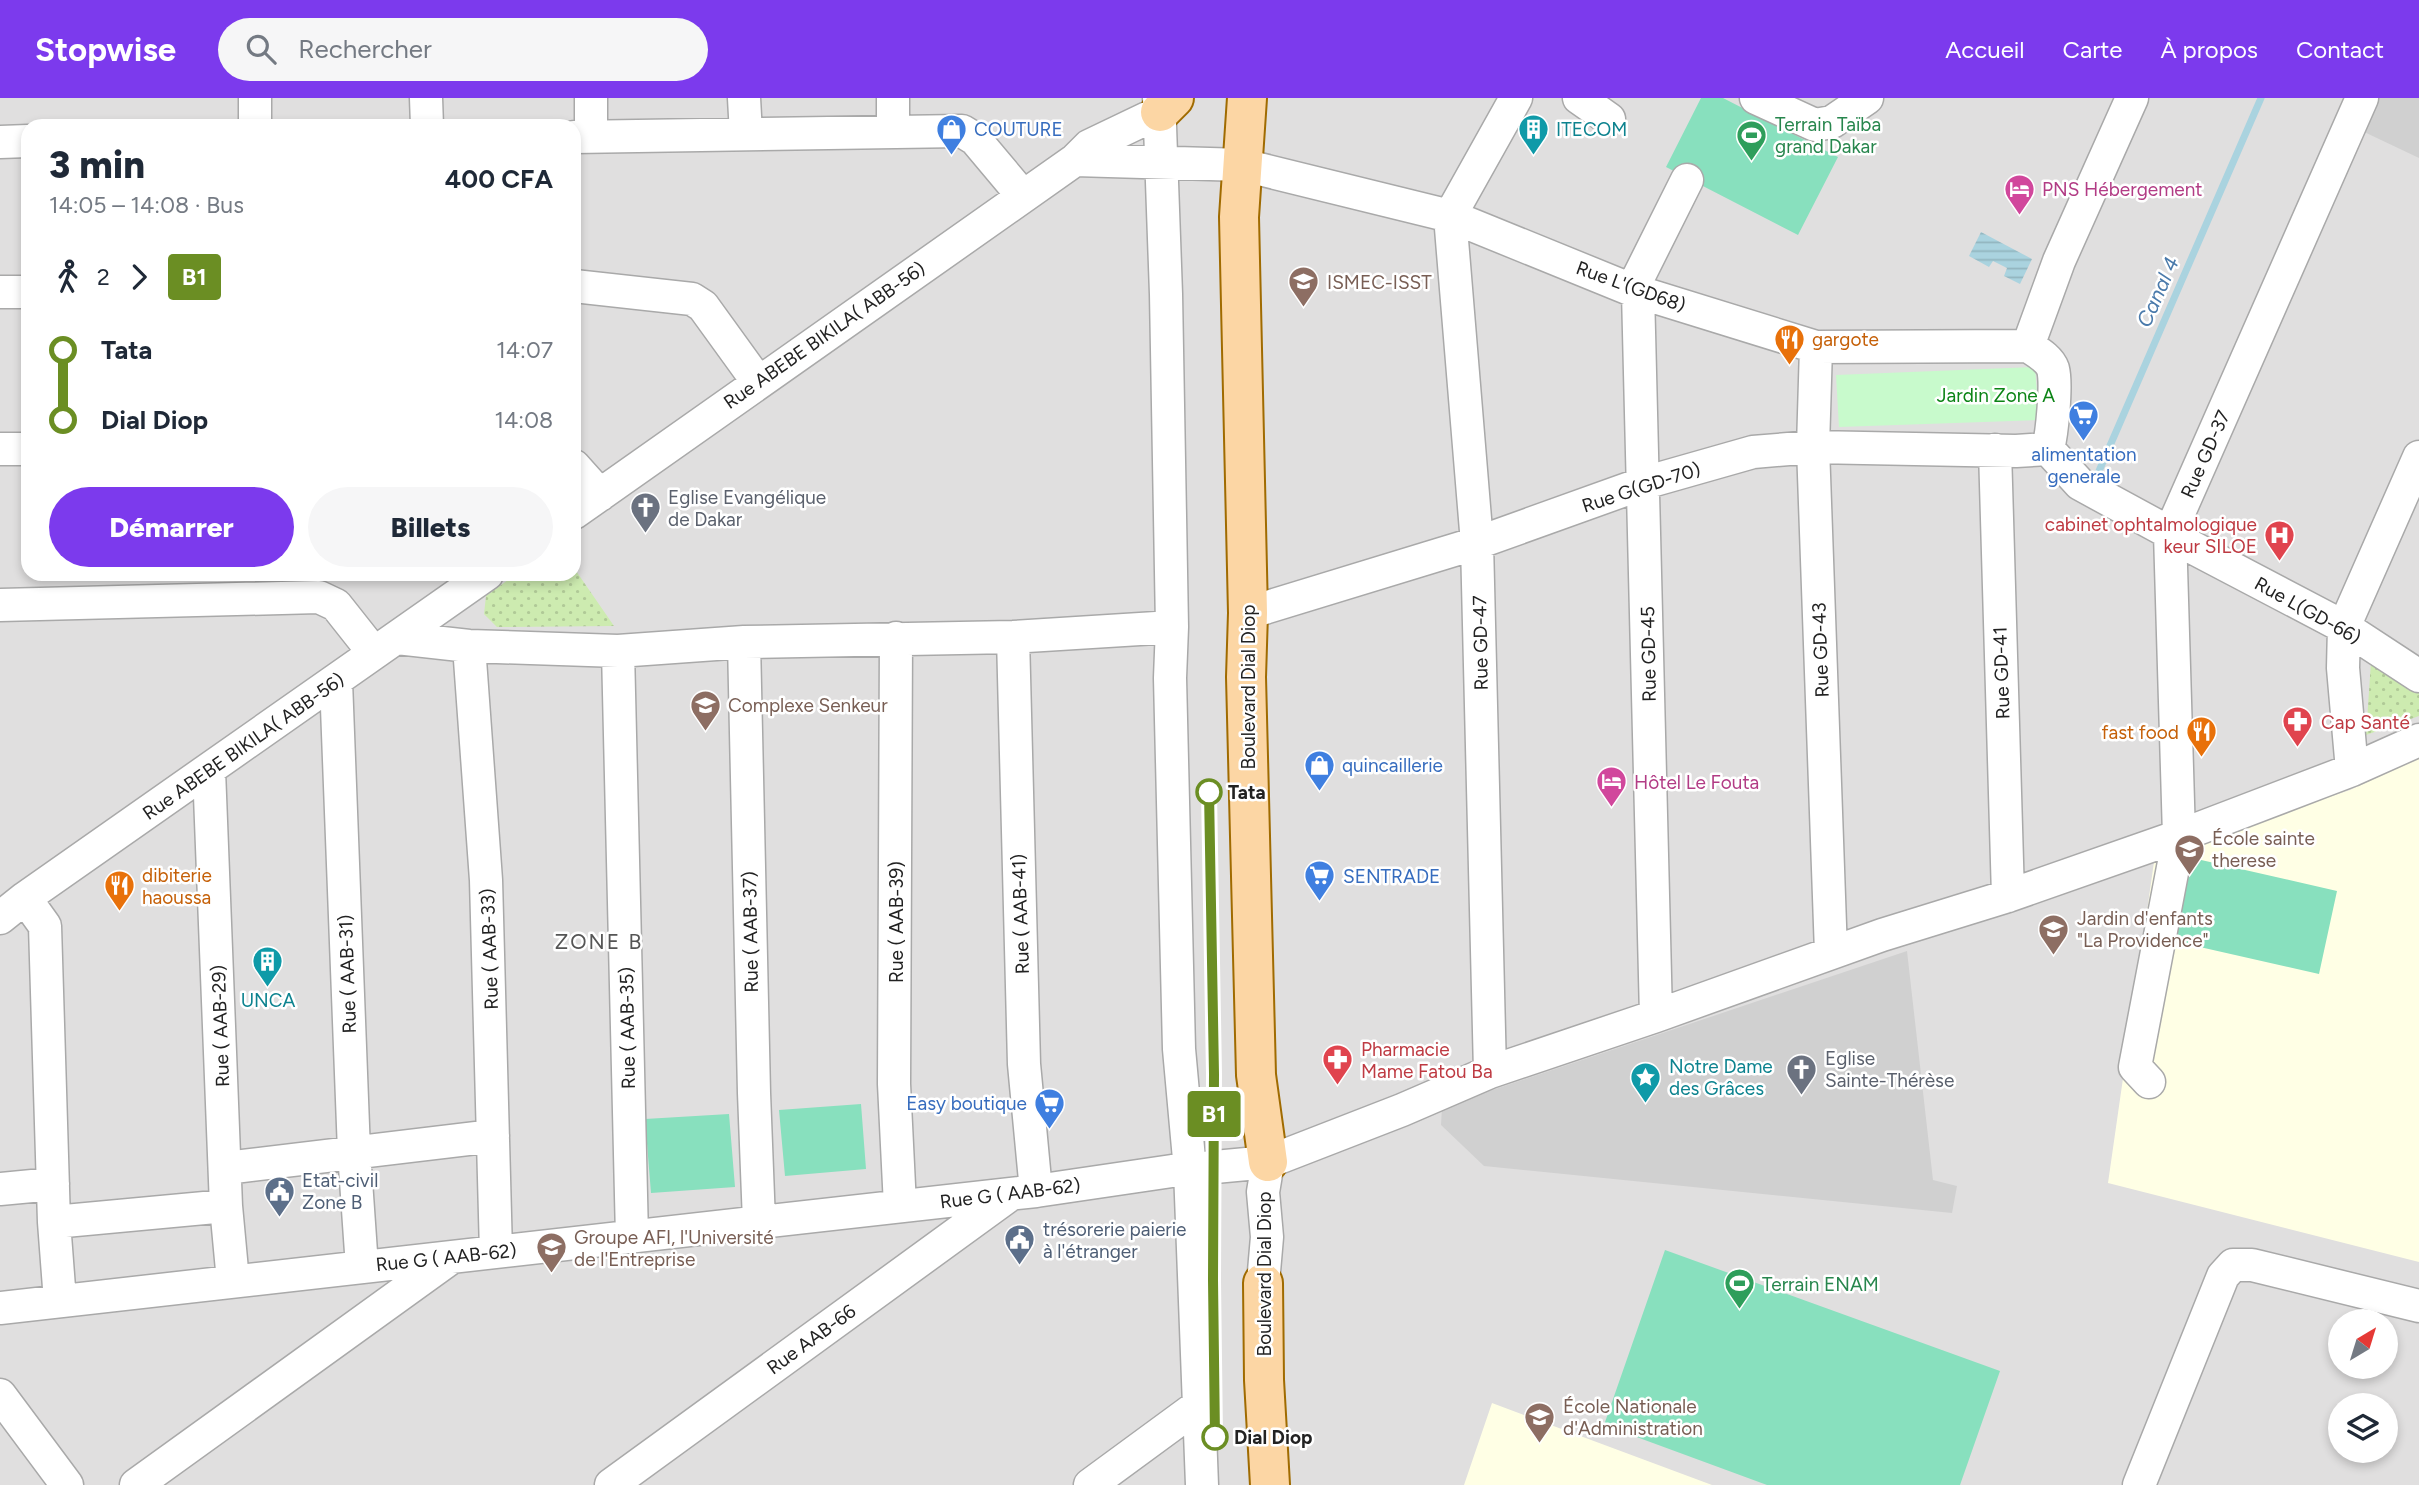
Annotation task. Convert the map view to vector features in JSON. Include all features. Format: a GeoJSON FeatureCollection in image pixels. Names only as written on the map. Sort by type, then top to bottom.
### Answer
{"type":"FeatureCollection","features":[{"type":"Feature","properties":{"kind":"main road","name":"Boulevard Dial Diop"},"geometry":{"type":"LineString","coordinates":[[1247,98],[1239,218],[1248,613],[1246,677],[1256,1075],[1268,1162]]}},
{"type":"Feature","properties":{"kind":"main road","name":"Boulevard Dial Diop"},"geometry":{"type":"LineString","coordinates":[[1263,1283],[1264,1380],[1270,1485]]}},
{"type":"Feature","properties":{"kind":"street"},"geometry":{"type":"LineString","coordinates":[[255,98],[255,119]]}},
{"type":"Feature","properties":{"kind":"street"},"geometry":{"type":"LineString","coordinates":[[426,98],[426,119]]}},
{"type":"Feature","properties":{"kind":"street"},"geometry":{"type":"LineString","coordinates":[[591,98],[582,136],[962,131],[970,134],[1022,195]]}},
{"type":"Feature","properties":{"kind":"street"},"geometry":{"type":"LineString","coordinates":[[744,98],[746,134]]}},
{"type":"Feature","properties":{"kind":"street"},"geometry":{"type":"LineString","coordinates":[[892,98],[893,131]]}},
{"type":"Feature","properties":{"kind":"street"},"geometry":{"type":"LineString","coordinates":[[1450,216],[1516,98]]}},
{"type":"Feature","properties":{"kind":"street"},"geometry":{"type":"LineString","coordinates":[[1579,98],[1609,119]]}},
{"type":"Feature","properties":{"kind":"street"},"geometry":{"type":"LineString","coordinates":[[1756,98],[1815,125],[1832,122],[1867,98]]}},
{"type":"Feature","properties":{"kind":"street"},"geometry":{"type":"LineString","coordinates":[[2048,449],[2053,421],[2053,370],[2047,359],[2028,346],[2059,261],[2132,98]]}},
{"type":"Feature","properties":{"kind":"street","name":"Rue GD-37"},"geometry":{"type":"LineString","coordinates":[[2149,1082],[2135,1067],[2179,836],[2170,533],[2362,98]]}},
{"type":"Feature","properties":{"kind":"street"},"geometry":{"type":"LineString","coordinates":[[1164,103],[1162,163],[1172,627],[1170,678],[1179,1049],[1190,1170],[1202,1485]]}},
{"type":"Feature","properties":{"kind":"street","name":"Rue ABEBE BIKILA( ABB-56)"},"geometry":{"type":"LineString","coordinates":[[581,508],[1075,160],[1089,146],[1164,103]]}},
{"type":"Feature","properties":{"kind":"street"},"geometry":{"type":"LineString","coordinates":[[0,142],[21,141]]}},
{"type":"Feature","properties":{"kind":"street"},"geometry":{"type":"LineString","coordinates":[[1075,160],[1243,165]]}},
{"type":"Feature","properties":{"kind":"street","name":"Rue L'(GD68)"},"geometry":{"type":"LineString","coordinates":[[1243,165],[1450,216],[1635,291],[1816,347],[2028,346]]}},
{"type":"Feature","properties":{"kind":"street"},"geometry":{"type":"LineString","coordinates":[[1635,291],[1687,180]]}},
{"type":"Feature","properties":{"kind":"street","name":"Rue GD-47"},"geometry":{"type":"LineString","coordinates":[[1450,216],[1477,543],[1490,1072]]}},
{"type":"Feature","properties":{"kind":"street"},"geometry":{"type":"LineString","coordinates":[[581,287],[692,299],[703,306],[758,382]]}},
{"type":"Feature","properties":{"kind":"street","name":"Rue GD-45"},"geometry":{"type":"LineString","coordinates":[[1635,291],[1644,483],[1656,1016]]}},
{"type":"Feature","properties":{"kind":"street"},"geometry":{"type":"LineString","coordinates":[[0,292],[21,292]]}},
{"type":"Feature","properties":{"kind":"street","name":"Rue GD-43"},"geometry":{"type":"LineString","coordinates":[[1816,347],[1813,447],[1831,953]]}},
{"type":"Feature","properties":{"kind":"street","name":"Rue G(GD-70)"},"geometry":{"type":"LineString","coordinates":[[1248,613],[1477,543],[1644,483],[1753,452],[1813,447],[2048,449]]}},
{"type":"Feature","properties":{"kind":"street"},"geometry":{"type":"LineString","coordinates":[[0,449],[21,449]]}},
{"type":"Feature","properties":{"kind":"street","name":"Rue L(GD-66)"},"geometry":{"type":"LineString","coordinates":[[2048,449],[2080,484],[2184,543],[2344,627],[2419,676]]}},
{"type":"Feature","properties":{"kind":"street","name":"Rue GD-41"},"geometry":{"type":"LineString","coordinates":[[1995,450],[2007,896]]}},
{"type":"Feature","properties":{"kind":"street"},"geometry":{"type":"LineString","coordinates":[[2352,770],[2343,668],[2344,627],[2419,457]]}},
{"type":"Feature","properties":{"kind":"street"},"geometry":{"type":"LineString","coordinates":[[581,474],[600,495]]}},
{"type":"Feature","properties":{"kind":"street","name":"Rue ABEBE BIKILA( ABB-56)"},"geometry":{"type":"LineString","coordinates":[[0,918],[477,581]]}},
{"type":"Feature","properties":{"kind":"street"},"geometry":{"type":"LineString","coordinates":[[0,605],[319,597],[336,605],[386,645],[618,651],[744,642],[1013,638],[1172,627]]}},
{"type":"Feature","properties":{"kind":"street","name":"Rue ( AAB-39)"},"geometry":{"type":"LineString","coordinates":[[896,638],[894,1084],[900,1206]]}},
{"type":"Feature","properties":{"kind":"street","name":"Rue ( AAB-41)"},"geometry":{"type":"LineString","coordinates":[[1013,638],[1024,1064],[1024,1192]]}},
{"type":"Feature","properties":{"kind":"street","name":"Rue ( AAB-37)"},"geometry":{"type":"LineString","coordinates":[[744,642],[759,1222]]}},
{"type":"Feature","properties":{"kind":"street","name":"Rue ( AAB-33)"},"geometry":{"type":"LineString","coordinates":[[469,646],[486,880],[495,1252]]}},
{"type":"Feature","properties":{"kind":"street","name":"Rue ( AAB-35)"},"geometry":{"type":"LineString","coordinates":[[618,651],[632,1237]]}},
{"type":"Feature","properties":{"kind":"street","name":"Rue ( AAB-31)"},"geometry":{"type":"LineString","coordinates":[[335,681],[354,1152],[362,1267]]}},
{"type":"Feature","properties":{"kind":"street","name":"Rue G ( AAB-62)"},"geometry":{"type":"LineString","coordinates":[[0,1308],[1268,1162],[1402,1110],[1490,1072],[1882,935],[2007,896],[2179,836],[2352,770],[2419,740]]}},
{"type":"Feature","properties":{"kind":"street","name":"Rue ( AAB-29)"},"geometry":{"type":"LineString","coordinates":[[209,770],[226,1206],[233,1281]]}},
{"type":"Feature","properties":{"kind":"street"},"geometry":{"type":"LineString","coordinates":[[25,898],[46,926],[54,1222],[60,1301]]}},
{"type":"Feature","properties":{"kind":"street"},"geometry":{"type":"LineString","coordinates":[[226,1168],[493,1136]]}},
{"type":"Feature","properties":{"kind":"street","name":"Boulevard Dial Diop"},"geometry":{"type":"LineString","coordinates":[[1263,1283],[1267,1237],[1263,1192],[1268,1162]]}},
{"type":"Feature","properties":{"kind":"street"},"geometry":{"type":"LineString","coordinates":[[0,1189],[53,1184]]}},
{"type":"Feature","properties":{"kind":"street","name":"Rue AAB-66"},"geometry":{"type":"LineString","coordinates":[[611,1485],[1024,1192]]}},
{"type":"Feature","properties":{"kind":"street"},"geometry":{"type":"LineString","coordinates":[[54,1222],[226,1206]]}},
{"type":"Feature","properties":{"kind":"street"},"geometry":{"type":"LineString","coordinates":[[136,1485],[454,1256]]}},
{"type":"Feature","properties":{"kind":"street"},"geometry":{"type":"LineString","coordinates":[[2139,1485],[2223,1276],[2233,1265],[2252,1265],[2419,1307]]}},
{"type":"Feature","properties":{"kind":"street"},"geometry":{"type":"LineString","coordinates":[[0,1395],[67,1485]]}},
{"type":"Feature","properties":{"kind":"street"},"geometry":{"type":"LineString","coordinates":[[1090,1485],[1199,1405]]}},
{"type":"Feature","properties":{"kind":"shaded area"},"geometry":{"type":"Polygon","coordinates":[[[0,98],[2419,98],[2419,1485],[0,1485],[0,98]]]}},
{"type":"Feature","properties":{"kind":"shaded area"},"geometry":{"type":"Polygon","coordinates":[[[2375,98],[2419,98],[2419,158],[2360,130],[2375,98]]]}},
{"type":"Feature","properties":{"kind":"shaded area"},"geometry":{"type":"Polygon","coordinates":[[[2419,758],[2419,1262],[2108,1183],[2155,855],[2350,790],[2419,758]]]}},
{"type":"Feature","properties":{"kind":"shaded area"},"geometry":{"type":"Polygon","coordinates":[[[1907,951],[1933,1180],[1957,1186],[1952,1213],[1484,1166],[1441,1125],[1442,1107],[1907,951]]]}},
{"type":"Feature","properties":{"kind":"shaded area","name":"École Nationale d'Administration"},"geometry":{"type":"Polygon","coordinates":[[[1492,1403],[1712,1485],[1464,1485],[1492,1403]]]}},
{"type":"Feature","properties":{"kind":"green space","name":"Terrain Taïba grand Dakar"},"geometry":{"type":"Polygon","coordinates":[[[1701,98],[1723,98],[1838,157],[1798,235],[1666,167],[1701,98]]]}},
{"type":"Feature","properties":{"kind":"green space","name":"Jardin Zone A"},"geometry":{"type":"Polygon","coordinates":[[[2035,367],[2039,420],[1839,427],[1836,375],[2035,367]]]}},
{"type":"Feature","properties":{"kind":"green space"},"geometry":{"type":"Polygon","coordinates":[[[581,578],[614,626],[497,627],[484,614],[486,596],[506,581],[581,581],[581,578]]]}},
{"type":"Feature","properties":{"kind":"green space"},"geometry":{"type":"Polygon","coordinates":[[[2371,662],[2419,687],[2419,716],[2366,735],[2371,662]]]}},
{"type":"Feature","properties":{"kind":"green space"},"geometry":{"type":"Polygon","coordinates":[[[2188,857],[2337,891],[2319,974],[2169,940],[2188,857]]]}},
{"type":"Feature","properties":{"kind":"green space"},"geometry":{"type":"Polygon","coordinates":[[[861,1104],[866,1169],[785,1176],[779,1110],[861,1104]]]}},
{"type":"Feature","properties":{"kind":"green space"},"geometry":{"type":"Polygon","coordinates":[[[729,1114],[735,1187],[651,1193],[645,1119],[729,1114]]]}},
{"type":"Feature","properties":{"kind":"green space","name":"Terrain ENAM"},"geometry":{"type":"Polygon","coordinates":[[[1665,1250],[2000,1371],[1960,1485],[1767,1485],[1604,1425],[1665,1250]]]}},
{"type":"Feature","properties":{"kind":"water"},"geometry":{"type":"Polygon","coordinates":[[[1981,232],[2032,259],[2020,284],[2004,276],[2007,268],[1993,261],[1989,267],[1969,256],[1981,232]]]}},
{"type":"Feature","properties":{"kind":"waterway","name":"Canal 4"},"geometry":{"type":"LineString","coordinates":[[2096,483],[2261,98]]}},
{"type":"Feature","properties":{"kind":"bus line","name":"B1"},"geometry":{"type":"LineString","coordinates":[[1209,792],[1214,1074],[1215,1437]]}},
{"type":"Feature","properties":{"kind":"place","name":"COUTURE"},"geometry":{"type":"Point","coordinates":[951,156]}},
{"type":"Feature","properties":{"kind":"place","name":"ITECOM"},"geometry":{"type":"Point","coordinates":[1533,156]}},
{"type":"Feature","properties":{"kind":"place","name":"Terrain Taïba grand Dakar"},"geometry":{"type":"Point","coordinates":[1752,162]}},
{"type":"Feature","properties":{"kind":"place","name":"PNS Hébergement"},"geometry":{"type":"Point","coordinates":[2019,216]}},
{"type":"Feature","properties":{"kind":"place","name":"ISMEC-ISST"},"geometry":{"type":"Point","coordinates":[1304,309]}},
{"type":"Feature","properties":{"kind":"place","name":"gargote"},"geometry":{"type":"Point","coordinates":[1789,366]}},
{"type":"Feature","properties":{"kind":"place","name":"alimentation generale"},"geometry":{"type":"Point","coordinates":[2084,442]}},
{"type":"Feature","properties":{"kind":"place","name":"Eglise Evangélique de Dakar"},"geometry":{"type":"Point","coordinates":[645,535]}},
{"type":"Feature","properties":{"kind":"place","name":"cabinet ophtalmologique keur SILOE"},"geometry":{"type":"Point","coordinates":[2280,562]}},
{"type":"Feature","properties":{"kind":"place","name":"Complexe Senkeur"},"geometry":{"type":"Point","coordinates":[705,732]}},
{"type":"Feature","properties":{"kind":"place","name":"Cap Santé"},"geometry":{"type":"Point","coordinates":[2298,749]}},
{"type":"Feature","properties":{"kind":"place","name":"fast food"},"geometry":{"type":"Point","coordinates":[2202,759]}},
{"type":"Feature","properties":{"kind":"place","name":"Tata"},"geometry":{"type":"Point","coordinates":[1209,792]}},
{"type":"Feature","properties":{"kind":"place","name":"quincaillerie"},"geometry":{"type":"Point","coordinates":[1319,792]}},
{"type":"Feature","properties":{"kind":"place","name":"Hôtel Le Fouta"},"geometry":{"type":"Point","coordinates":[1611,809]}},
{"type":"Feature","properties":{"kind":"place","name":"École sainte therese"},"geometry":{"type":"Point","coordinates":[2189,876]}},
{"type":"Feature","properties":{"kind":"place","name":"SENTRADE"},"geometry":{"type":"Point","coordinates":[1320,903]}},
{"type":"Feature","properties":{"kind":"place","name":"dibiterie haoussa"},"geometry":{"type":"Point","coordinates":[119,913]}},
{"type":"Feature","properties":{"kind":"place","name":"Jardin d'enfants \"La Providence\""},"geometry":{"type":"Point","coordinates":[2054,956]}},
{"type":"Feature","properties":{"kind":"place","name":"UNCA"},"geometry":{"type":"Point","coordinates":[268,988]}},
{"type":"Feature","properties":{"kind":"place","name":"Pharmacie Mame Fatou Ba"},"geometry":{"type":"Point","coordinates":[1338,1087]}},
{"type":"Feature","properties":{"kind":"place","name":"Eglise Sainte-Thérèse"},"geometry":{"type":"Point","coordinates":[1802,1096]}},
{"type":"Feature","properties":{"kind":"place","name":"Notre Dame des Grâces"},"geometry":{"type":"Point","coordinates":[1646,1104]}},
{"type":"Feature","properties":{"kind":"place","name":"Easy boutique"},"geometry":{"type":"Point","coordinates":[1050,1130]}},
{"type":"Feature","properties":{"kind":"place","name":"Etat-civil Zone B"},"geometry":{"type":"Point","coordinates":[279,1218]}},
{"type":"Feature","properties":{"kind":"place","name":"trésorerie paierie à l'étranger"},"geometry":{"type":"Point","coordinates":[1020,1267]}},
{"type":"Feature","properties":{"kind":"place","name":"Groupe AFI, l'Université de l'Entreprise"},"geometry":{"type":"Point","coordinates":[551,1275]}},
{"type":"Feature","properties":{"kind":"place","name":"Terrain ENAM"},"geometry":{"type":"Point","coordinates":[1739,1311]}},
{"type":"Feature","properties":{"kind":"place","name":"Dial Diop"},"geometry":{"type":"Point","coordinates":[1215,1437]}},
{"type":"Feature","properties":{"kind":"place","name":"École Nationale d'Administration"},"geometry":{"type":"Point","coordinates":[1540,1444]}},
{"type":"Feature","properties":{"kind":"district","name":"ZONE B"},"geometry":{"type":"Point","coordinates":[599,942]}}]}
